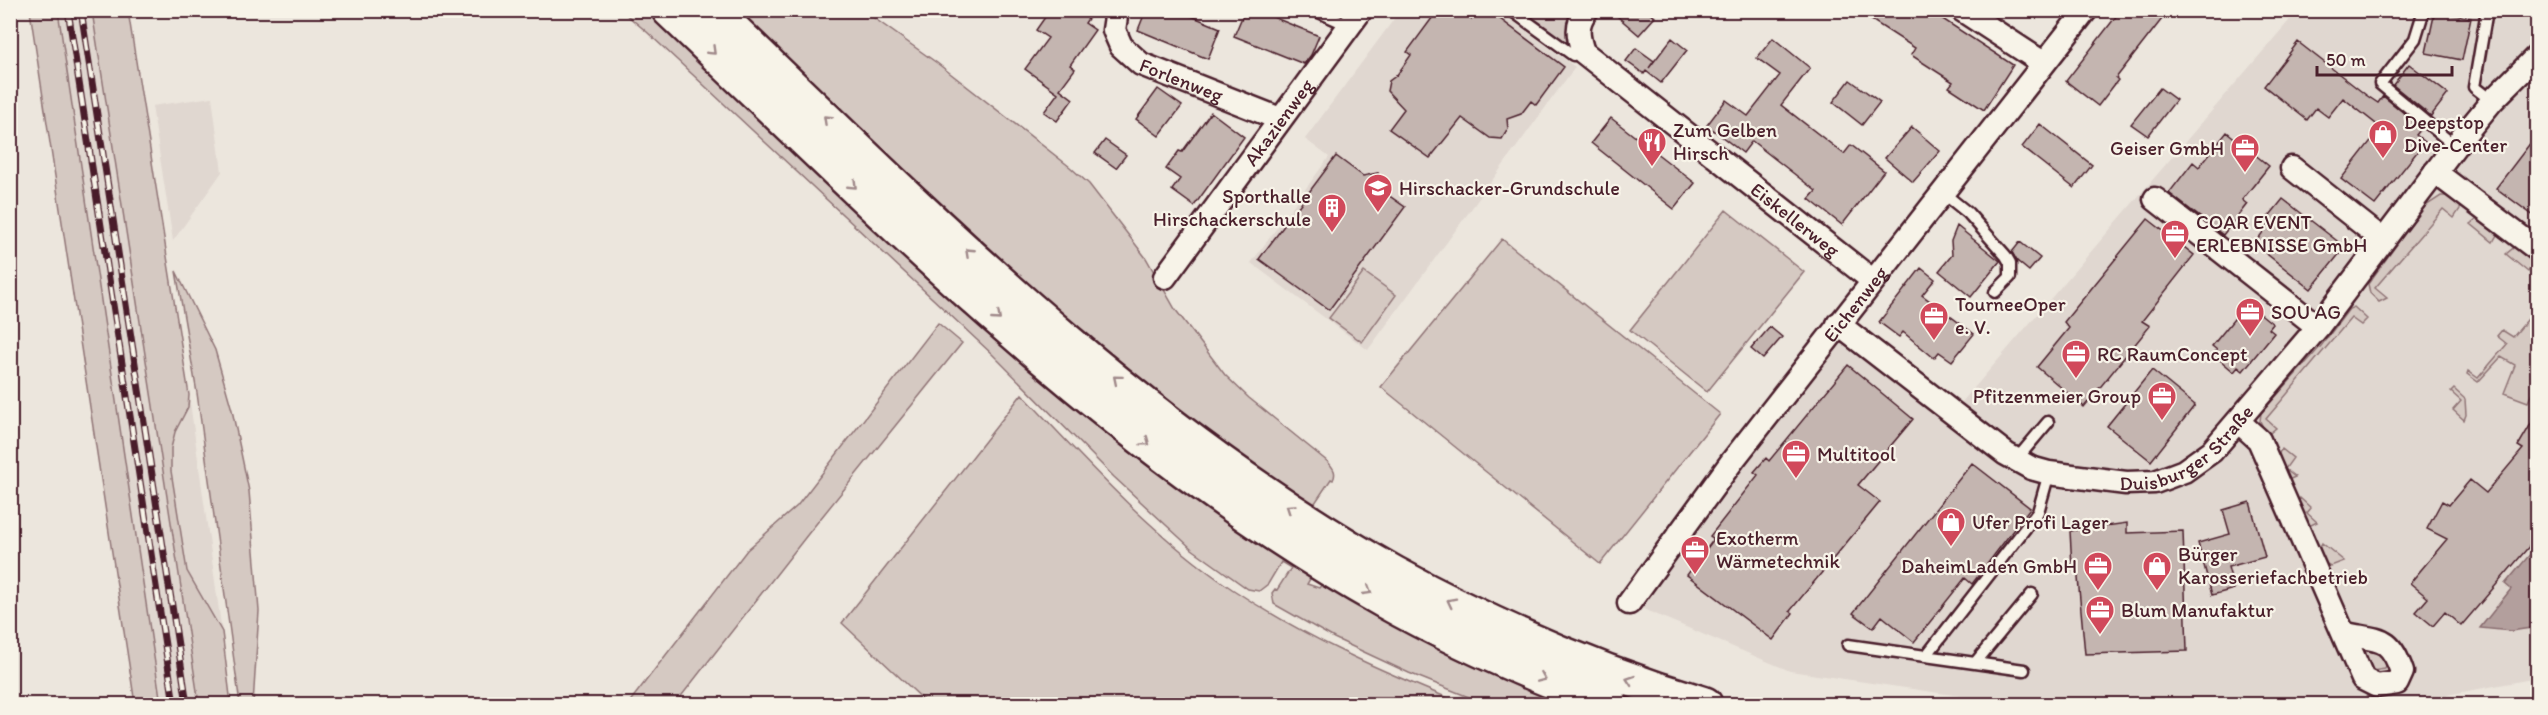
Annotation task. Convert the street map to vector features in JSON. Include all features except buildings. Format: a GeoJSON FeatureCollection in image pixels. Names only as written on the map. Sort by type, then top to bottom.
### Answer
{"type":"FeatureCollection","features":[{"type":"Feature","properties":{"kind":"highway"},"geometry":{"type":"LineString","coordinates":[[669,10],[964,288],[1049,363],[1144,441],[1236,507],[1384,601],[1489,655],[1610,705]]}},
{"type":"Feature","properties":{"kind":"highway"},"geometry":{"type":"LineString","coordinates":[[713,10],[992,274],[1158,414],[1231,468],[1292,510],[1394,573],[1488,621],[1597,667],[1705,705]]}},
{"type":"Feature","properties":{"kind":"street","name":"Forlenweg"},"geometry":{"type":"LineString","coordinates":[[1117,10],[1114,30],[1121,46],[1141,64],[1280,118]]}},
{"type":"Feature","properties":{"kind":"street"},"geometry":{"type":"LineString","coordinates":[[1583,52],[1578,30],[1581,17],[1587,10]]}},
{"type":"Feature","properties":{"kind":"street"},"geometry":{"type":"LineString","coordinates":[[1962,10],[1986,17],[2043,63]]}},
{"type":"Feature","properties":{"kind":"street","name":"Eichenweg"},"geometry":{"type":"LineString","coordinates":[[1629,603],[1733,459],[2086,10]]}},
{"type":"Feature","properties":{"kind":"street","name":"Akazienweg"},"geometry":{"type":"LineString","coordinates":[[1165,277],[1280,118],[1356,18]]}},
{"type":"Feature","properties":{"kind":"street","name":"Eiskellerweg"},"geometry":{"type":"LineString","coordinates":[[1583,52],[1872,280]]}},
{"type":"Feature","properties":{"kind":"street","name":"Duisburger Straße"},"geometry":{"type":"LineString","coordinates":[[1838,324],[2016,460],[2049,473],[2126,483],[2155,482],[2184,471],[2212,451],[2239,422],[2318,327],[2454,146],[2492,101],[2538,55]]}},
{"type":"Feature","properties":{"kind":"street"},"geometry":{"type":"LineString","coordinates":[[2292,168],[2383,240]]}},
{"type":"Feature","properties":{"kind":"street"},"geometry":{"type":"LineString","coordinates":[[2434,172],[2538,250]]}},
{"type":"Feature","properties":{"kind":"street"},"geometry":{"type":"LineString","coordinates":[[2155,199],[2318,327]]}},
{"type":"Feature","properties":{"kind":"street"},"geometry":{"type":"LineString","coordinates":[[2239,422],[2259,440],[2346,634]]}},
{"type":"Feature","properties":{"kind":"lane","name":"Akazienweg"},"geometry":{"type":"LineString","coordinates":[[1314,10],[1356,18]]}},
{"type":"Feature","properties":{"kind":"lane"},"geometry":{"type":"LineString","coordinates":[[1511,10],[1573,55],[1583,52]]}},
{"type":"Feature","properties":{"kind":"lane"},"geometry":{"type":"LineString","coordinates":[[2424,10],[2415,39],[2379,84],[2454,146]]}},
{"type":"Feature","properties":{"kind":"lane"},"geometry":{"type":"LineString","coordinates":[[2484,10],[2486,16],[2474,87],[2492,101]]}},
{"type":"Feature","properties":{"kind":"lane"},"geometry":{"type":"LineString","coordinates":[[1942,192],[1968,213],[2010,263],[2010,277],[1995,292]]}},
{"type":"Feature","properties":{"kind":"lane"},"geometry":{"type":"LineString","coordinates":[[2016,460],[2048,422]]}},
{"type":"Feature","properties":{"kind":"lane"},"geometry":{"type":"LineString","coordinates":[[1926,656],[2038,513],[2049,473]]}},
{"type":"Feature","properties":{"kind":"lane"},"geometry":{"type":"LineString","coordinates":[[1976,663],[2032,594]]}},
{"type":"Feature","properties":{"kind":"lane"},"geometry":{"type":"LineString","coordinates":[[1848,645],[2024,670]]}},
{"type":"Feature","properties":{"kind":"shaded area"},"geometry":{"type":"Polygon","coordinates":[[[30,11],[58,11],[161,704],[135,704],[30,11]]]}},
{"type":"Feature","properties":{"kind":"shaded area"},"geometry":{"type":"Polygon","coordinates":[[[58,11],[92,11],[199,704],[161,704],[58,11]]]}},
{"type":"Feature","properties":{"kind":"shaded area"},"geometry":{"type":"Polygon","coordinates":[[[92,11],[128,11],[189,395],[188,407],[175,432],[171,448],[171,471],[187,571],[222,632],[231,704],[199,704],[92,11]]]}},
{"type":"Feature","properties":{"kind":"shaded area"},"geometry":{"type":"Polygon","coordinates":[[[622,11],[652,11],[1314,572],[1307,584],[1319,588],[1326,580],[1582,704],[1486,704],[1409,673],[1334,638],[1274,604],[1272,593],[1275,589],[1277,590],[1291,568],[1281,562],[1268,584],[1259,591],[1248,589],[1192,549],[1114,477],[992,354],[622,11]]]}},
{"type":"Feature","properties":{"kind":"shaded area"},"geometry":{"type":"Polygon","coordinates":[[[728,11],[864,11],[937,63],[1070,167],[1089,184],[1146,258],[1175,309],[1225,375],[1249,398],[1331,466],[1334,472],[1333,480],[1331,479],[1311,509],[1107,358],[728,11]]]}},
{"type":"Feature","properties":{"kind":"shaded area","name":"Hirschacker-Grundschule"},"geometry":{"type":"Polygon","coordinates":[[[1400,11],[1499,11],[1575,67],[1368,350],[1251,263],[1329,157],[1305,139],[1400,11]]]}},
{"type":"Feature","properties":{"kind":"shaded area"},"geometry":{"type":"Polygon","coordinates":[[[1517,11],[1574,11],[1568,20],[1568,48],[1517,11]]]}},
{"type":"Feature","properties":{"kind":"shaded area"},"geometry":{"type":"Polygon","coordinates":[[[2295,11],[2537,11],[2537,678],[2399,704],[2367,704],[2365,696],[2272,704],[2014,704],[1790,671],[1629,603],[1851,322],[1962,402],[2288,22],[2295,11]]]}},
{"type":"Feature","properties":{"kind":"shaded area"},"geometry":{"type":"Polygon","coordinates":[[[212,97],[222,172],[173,241],[152,106],[212,97]]]}},
{"type":"Feature","properties":{"kind":"shaded area"},"geometry":{"type":"Polygon","coordinates":[[[2441,196],[2450,196],[2462,206],[2454,218],[2443,209],[2375,288],[2387,298],[2379,302],[2370,293],[2368,284],[2424,207],[2441,196]]]}},
{"type":"Feature","properties":{"kind":"shaded area"},"geometry":{"type":"Polygon","coordinates":[[[1726,210],[1804,272],[1707,392],[1630,330],[1726,210]]]}},
{"type":"Feature","properties":{"kind":"shaded area"},"geometry":{"type":"Polygon","coordinates":[[[2480,217],[2498,233],[2493,242],[2471,224],[2480,217]]]}},
{"type":"Feature","properties":{"kind":"shaded area"},"geometry":{"type":"Polygon","coordinates":[[[1502,239],[1720,414],[1600,564],[1381,387],[1502,239]]]}},
{"type":"Feature","properties":{"kind":"shaded area"},"geometry":{"type":"Polygon","coordinates":[[[2517,245],[2533,256],[2534,263],[2528,272],[2506,254],[2517,245]]]}},
{"type":"Feature","properties":{"kind":"shaded area"},"geometry":{"type":"Polygon","coordinates":[[[176,271],[215,350],[232,410],[249,491],[259,611],[253,704],[240,704],[197,393],[176,271]]]}},
{"type":"Feature","properties":{"kind":"shaded area"},"geometry":{"type":"Polygon","coordinates":[[[1364,272],[1396,295],[1362,342],[1329,318],[1364,272]]]}},
{"type":"Feature","properties":{"kind":"shaded area"},"geometry":{"type":"Polygon","coordinates":[[[2354,307],[2367,319],[2361,325],[2351,318],[2266,419],[2276,428],[2270,433],[2265,431],[2260,421],[2261,413],[2321,346],[2349,309],[2354,307]]]}},
{"type":"Feature","properties":{"kind":"shaded area"},"geometry":{"type":"Polygon","coordinates":[[[2537,308],[2537,382],[2528,402],[2504,393],[2515,365],[2501,357],[2478,382],[2467,374],[2468,371],[2478,378],[2507,344],[2497,336],[2502,330],[2513,337],[2537,308]]]}},
{"type":"Feature","properties":{"kind":"shaded area"},"geometry":{"type":"Polygon","coordinates":[[[938,323],[962,343],[675,704],[628,704],[747,550],[797,506],[938,323]]]}},
{"type":"Feature","properties":{"kind":"shaded area"},"geometry":{"type":"Polygon","coordinates":[[[2454,389],[2465,399],[2464,420],[2453,410],[2461,401],[2451,392],[2454,389]]]}},
{"type":"Feature","properties":{"kind":"shaded area"},"geometry":{"type":"Polygon","coordinates":[[[1022,394],[1122,498],[1175,546],[1232,589],[1287,623],[1344,653],[1463,704],[928,704],[842,623],[1022,394]]]}},
{"type":"Feature","properties":{"kind":"shaded area"},"geometry":{"type":"Polygon","coordinates":[[[189,395],[222,632],[187,571],[171,471],[171,448],[175,432],[188,407],[189,395]]]}},
{"type":"Feature","properties":{"kind":"shaded area"},"geometry":{"type":"Polygon","coordinates":[[[2282,449],[2293,458],[2285,469],[2295,477],[2286,481],[2277,455],[2282,449]]]}},
{"type":"Feature","properties":{"kind":"shaded area"},"geometry":{"type":"Polygon","coordinates":[[[2300,498],[2311,508],[2307,513],[2317,522],[2307,527],[2298,502],[2300,498]]]}},
{"type":"Feature","properties":{"kind":"shaded area"},"geometry":{"type":"Polygon","coordinates":[[[2322,543],[2344,561],[2331,566],[2321,562],[2317,552],[2322,543]]]}},
{"type":"Feature","properties":{"kind":"shaded area"},"geometry":{"type":"Polygon","coordinates":[[[2537,546],[2537,627],[2511,631],[2480,628],[2511,589],[2505,584],[2537,546]]]}},
{"type":"Feature","properties":{"kind":"shaded area"},"geometry":{"type":"Polygon","coordinates":[[[2366,651],[2381,653],[2387,662],[2385,669],[2372,671],[2365,656],[2366,651]]]}},
{"type":"Feature","properties":{"kind":"railway"},"geometry":{"type":"LineString","coordinates":[[68,10],[174,704]]}},
{"type":"Feature","properties":{"kind":"railway"},"geometry":{"type":"LineString","coordinates":[[81,10],[187,704]]}},
{"type":"Feature","properties":{"kind":"place","name":"Deepstop Dive-Center"},"geometry":{"type":"Point","coordinates":[2383,160]}},
{"type":"Feature","properties":{"kind":"place","name":"Zum Gelben Hirsch"},"geometry":{"type":"Point","coordinates":[1652,168]}},
{"type":"Feature","properties":{"kind":"place","name":"Geiser GmbH"},"geometry":{"type":"Point","coordinates":[2245,174]}},
{"type":"Feature","properties":{"kind":"place","name":"Hirschacker-Grundschule"},"geometry":{"type":"Point","coordinates":[1378,214]}},
{"type":"Feature","properties":{"kind":"place","name":"Sporthalle Hirschackerschule"},"geometry":{"type":"Point","coordinates":[1332,234]}},
{"type":"Feature","properties":{"kind":"place","name":"COAR EVENT ERLEBNISSE GmbH"},"geometry":{"type":"Point","coordinates":[2175,260]}},
{"type":"Feature","properties":{"kind":"place","name":"SOU AG"},"geometry":{"type":"Point","coordinates":[2250,338]}},
{"type":"Feature","properties":{"kind":"place","name":"TourneeOper e. V."},"geometry":{"type":"Point","coordinates":[1934,342]}},
{"type":"Feature","properties":{"kind":"place","name":"RC RaumConcept"},"geometry":{"type":"Point","coordinates":[2076,380]}},
{"type":"Feature","properties":{"kind":"place","name":"Pfitzenmeier Group"},"geometry":{"type":"Point","coordinates":[2162,422]}},
{"type":"Feature","properties":{"kind":"place","name":"Multitool"},"geometry":{"type":"Point","coordinates":[1796,480]}},
{"type":"Feature","properties":{"kind":"place","name":"Ufer Profi Lager"},"geometry":{"type":"Point","coordinates":[1951,548]}},
{"type":"Feature","properties":{"kind":"place","name":"Exotherm Wärmetechnik"},"geometry":{"type":"Point","coordinates":[1695,576]}},
{"type":"Feature","properties":{"kind":"place","name":"DaheimLaden GmbH"},"geometry":{"type":"Point","coordinates":[2098,592]}},
{"type":"Feature","properties":{"kind":"place","name":"Bürger Karosseriefachbetrieb"},"geometry":{"type":"Point","coordinates":[2157,592]}},
{"type":"Feature","properties":{"kind":"place","name":"Blum Manufaktur"},"geometry":{"type":"Point","coordinates":[2100,636]}}]}
